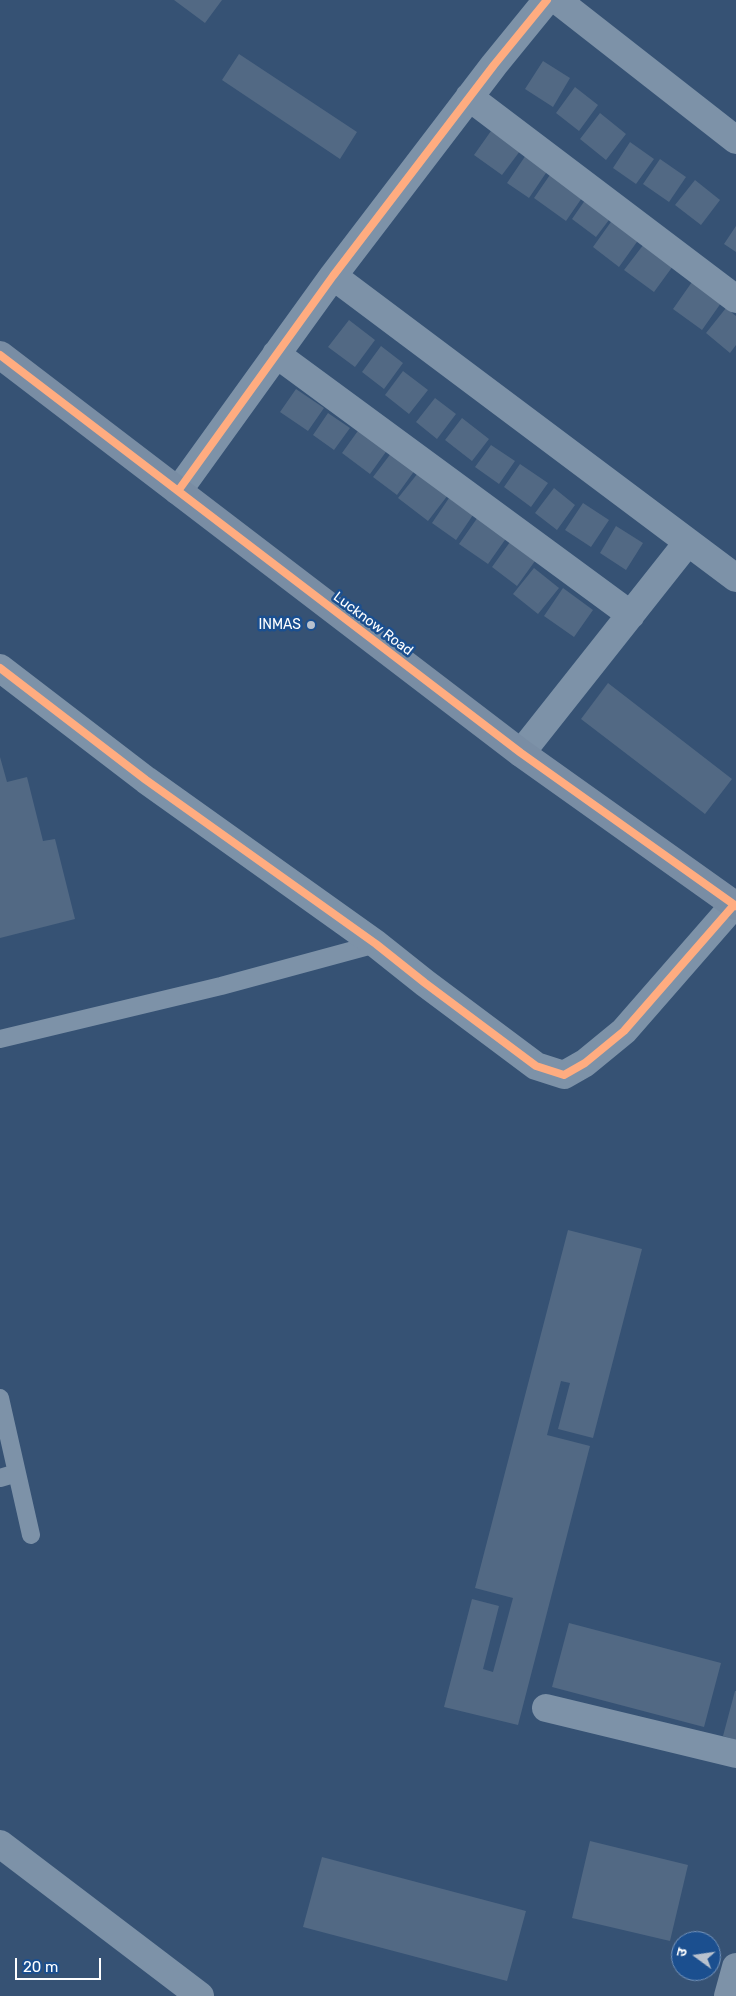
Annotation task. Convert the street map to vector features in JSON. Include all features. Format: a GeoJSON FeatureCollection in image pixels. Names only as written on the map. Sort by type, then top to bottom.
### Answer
{"type":"FeatureCollection","features":[{"type":"Feature","properties":{"kind":"street"},"geometry":{"type":"LineString","coordinates":[[178,491],[333,276],[547,0]]}},
{"type":"Feature","properties":{"kind":"street"},"geometry":{"type":"LineString","coordinates":[[557,0],[736,140]]}},
{"type":"Feature","properties":{"kind":"street"},"geometry":{"type":"LineString","coordinates":[[470,97],[736,299]]}},
{"type":"Feature","properties":{"kind":"street"},"geometry":{"type":"LineString","coordinates":[[333,276],[736,578]]}},
{"type":"Feature","properties":{"kind":"street"},"geometry":{"type":"LineString","coordinates":[[276,354],[631,614]]}},
{"type":"Feature","properties":{"kind":"street","name":"Lucknow Road"},"geometry":{"type":"LineString","coordinates":[[0,355],[521,753],[735,906]]}},
{"type":"Feature","properties":{"kind":"street"},"geometry":{"type":"LineString","coordinates":[[521,753],[688,542]]}},
{"type":"Feature","properties":{"kind":"street"},"geometry":{"type":"LineString","coordinates":[[0,668],[146,780],[376,944],[425,984],[536,1066],[564,1074],[585,1063],[624,1031],[735,906]]}},
{"type":"Feature","properties":{"kind":"street"},"geometry":{"type":"LineString","coordinates":[[546,1708],[736,1754]]}},
{"type":"Feature","properties":{"kind":"street"},"geometry":{"type":"LineString","coordinates":[[0,1844],[200,1996]]}},
{"type":"Feature","properties":{"kind":"street"},"geometry":{"type":"LineString","coordinates":[[728,1996],[736,1967]]}},
{"type":"Feature","properties":{"kind":"lane"},"geometry":{"type":"LineString","coordinates":[[0,1038],[221,986],[376,944]]}},
{"type":"Feature","properties":{"kind":"lane"},"geometry":{"type":"LineString","coordinates":[[0,1398],[31,1535]]}},
{"type":"Feature","properties":{"kind":"lane"},"geometry":{"type":"LineString","coordinates":[[0,1478],[17,1473]]}},
{"type":"Feature","properties":{"kind":"building"},"geometry":{"type":"Polygon","coordinates":[[[174,0],[222,0],[205,23],[174,0]]]}},
{"type":"Feature","properties":{"kind":"building"},"geometry":{"type":"Polygon","coordinates":[[[239,54],[357,132],[340,159],[222,80],[239,54]]]}},
{"type":"Feature","properties":{"kind":"building"},"geometry":{"type":"Polygon","coordinates":[[[543,61],[570,78],[553,107],[525,89],[543,61]]]}},
{"type":"Feature","properties":{"kind":"building"},"geometry":{"type":"Polygon","coordinates":[[[575,87],[598,105],[579,131],[556,113],[575,87]]]}},
{"type":"Feature","properties":{"kind":"building"},"geometry":{"type":"Polygon","coordinates":[[[600,113],[626,134],[606,160],[580,139],[600,113]]]}},
{"type":"Feature","properties":{"kind":"building"},"geometry":{"type":"Polygon","coordinates":[[[491,131],[520,151],[502,175],[474,155],[491,131]]]}},
{"type":"Feature","properties":{"kind":"building"},"geometry":{"type":"Polygon","coordinates":[[[630,142],[654,159],[636,184],[613,168],[630,142]]]}},
{"type":"Feature","properties":{"kind":"building"},"geometry":{"type":"Polygon","coordinates":[[[526,155],[548,170],[529,198],[507,183],[526,155]]]}},
{"type":"Feature","properties":{"kind":"building"},"geometry":{"type":"Polygon","coordinates":[[[660,159],[686,177],[669,202],[643,184],[660,159]]]}},
{"type":"Feature","properties":{"kind":"building"},"geometry":{"type":"Polygon","coordinates":[[[554,169],[586,192],[566,221],[534,198],[554,169]]]}},
{"type":"Feature","properties":{"kind":"building"},"geometry":{"type":"Polygon","coordinates":[[[695,180],[720,200],[701,225],[675,205],[695,180]]]}},
{"type":"Feature","properties":{"kind":"building"},"geometry":{"type":"Polygon","coordinates":[[[590,193],[615,212],[596,237],[572,219],[590,193]]]}},
{"type":"Feature","properties":{"kind":"building"},"geometry":{"type":"Polygon","coordinates":[[[613,219],[639,239],[619,267],[593,247],[613,219]]]}},
{"type":"Feature","properties":{"kind":"building"},"geometry":{"type":"Polygon","coordinates":[[[736,226],[736,252],[724,244],[736,226]]]}},
{"type":"Feature","properties":{"kind":"building"},"geometry":{"type":"Polygon","coordinates":[[[644,244],[673,266],[654,292],[624,270],[644,244]]]}},
{"type":"Feature","properties":{"kind":"building"},"geometry":{"type":"Polygon","coordinates":[[[692,282],[721,303],[702,330],[673,309],[692,282]]]}},
{"type":"Feature","properties":{"kind":"building"},"geometry":{"type":"Polygon","coordinates":[[[726,308],[736,316],[736,345],[730,353],[706,333],[726,308]]]}},
{"type":"Feature","properties":{"kind":"building"},"geometry":{"type":"Polygon","coordinates":[[[349,320],[375,340],[355,367],[328,347],[349,320]]]}},
{"type":"Feature","properties":{"kind":"building"},"geometry":{"type":"Polygon","coordinates":[[[381,346],[403,363],[384,389],[362,372],[381,346]]]}},
{"type":"Feature","properties":{"kind":"building"},"geometry":{"type":"Polygon","coordinates":[[[403,371],[428,390],[409,414],[385,395],[403,371]]]}},
{"type":"Feature","properties":{"kind":"building"},"geometry":{"type":"Polygon","coordinates":[[[296,389],[324,408],[308,431],[280,412],[296,389]]]}},
{"type":"Feature","properties":{"kind":"building"},"geometry":{"type":"Polygon","coordinates":[[[435,398],[456,414],[437,439],[416,422],[435,398]]]}},
{"type":"Feature","properties":{"kind":"building"},"geometry":{"type":"Polygon","coordinates":[[[328,413],[350,428],[334,450],[313,435],[328,413]]]}},
{"type":"Feature","properties":{"kind":"building"},"geometry":{"type":"Polygon","coordinates":[[[462,418],[489,439],[472,461],[445,440],[462,418]]]}},
{"type":"Feature","properties":{"kind":"building"},"geometry":{"type":"Polygon","coordinates":[[[360,428],[388,449],[370,474],[342,453],[360,428]]]}},
{"type":"Feature","properties":{"kind":"building"},"geometry":{"type":"Polygon","coordinates":[[[491,445],[515,461],[499,484],[475,467],[491,445]]]}},
{"type":"Feature","properties":{"kind":"building"},"geometry":{"type":"Polygon","coordinates":[[[392,452],[415,470],[397,495],[373,477],[392,452]]]}},
{"type":"Feature","properties":{"kind":"building"},"geometry":{"type":"Polygon","coordinates":[[[520,464],[548,483],[531,507],[504,487],[520,464]]]}},
{"type":"Feature","properties":{"kind":"building"},"geometry":{"type":"Polygon","coordinates":[[[418,473],[448,495],[428,521],[398,498],[418,473]]]}},
{"type":"Feature","properties":{"kind":"building"},"geometry":{"type":"Polygon","coordinates":[[[554,488],[575,505],[557,530],[535,513],[554,488]]]}},
{"type":"Feature","properties":{"kind":"building"},"geometry":{"type":"Polygon","coordinates":[[[449,498],[473,515],[456,540],[432,523],[449,498]]]}},
{"type":"Feature","properties":{"kind":"building"},"geometry":{"type":"Polygon","coordinates":[[[583,503],[609,520],[591,547],[565,530],[583,503]]]}},
{"type":"Feature","properties":{"kind":"building"},"geometry":{"type":"Polygon","coordinates":[[[478,517],[507,537],[488,564],[459,544],[478,517]]]}},
{"type":"Feature","properties":{"kind":"building"},"geometry":{"type":"Polygon","coordinates":[[[616,526],[643,543],[626,570],[600,553],[616,526]]]}},
{"type":"Feature","properties":{"kind":"building"},"geometry":{"type":"Polygon","coordinates":[[[510,542],[535,561],[517,586],[492,567],[510,542]]]}},
{"type":"Feature","properties":{"kind":"building"},"geometry":{"type":"Polygon","coordinates":[[[534,568],[559,588],[538,614],[513,594],[534,568]]]}},
{"type":"Feature","properties":{"kind":"building"},"geometry":{"type":"Polygon","coordinates":[[[563,588],[593,610],[574,637],[544,616],[563,588]]]}},
{"type":"Feature","properties":{"kind":"building"},"geometry":{"type":"Polygon","coordinates":[[[608,683],[732,779],[705,814],[581,719],[608,683]]]}},
{"type":"Feature","properties":{"kind":"building"},"geometry":{"type":"Polygon","coordinates":[[[0,757],[7,782],[27,777],[43,841],[55,839],[75,919],[0,938],[0,757]]]}},
{"type":"Feature","properties":{"kind":"building"},"geometry":{"type":"Polygon","coordinates":[[[568,1230],[642,1249],[593,1438],[558,1429],[570,1383],[561,1381],[547,1435],[590,1446],[518,1725],[444,1707],[472,1599],[499,1606],[483,1669],[493,1672],[513,1598],[475,1588],[568,1230]]]}},
{"type":"Feature","properties":{"kind":"building"},"geometry":{"type":"Polygon","coordinates":[[[569,1623],[721,1663],[704,1727],[552,1687],[569,1623]]]}},
{"type":"Feature","properties":{"kind":"building"},"geometry":{"type":"Polygon","coordinates":[[[736,1691],[736,1740],[723,1736],[736,1691]]]}},
{"type":"Feature","properties":{"kind":"building"},"geometry":{"type":"Polygon","coordinates":[[[590,1841],[688,1865],[670,1941],[572,1918],[590,1841]]]}},
{"type":"Feature","properties":{"kind":"building"},"geometry":{"type":"Polygon","coordinates":[[[322,1857],[526,1911],[507,1981],[303,1927],[322,1857]]]}},
{"type":"Feature","properties":{"kind":"cycle path"},"geometry":{"type":"LineString","coordinates":[[178,491],[333,276],[494,65],[547,0]]}},
{"type":"Feature","properties":{"kind":"cycle path"},"geometry":{"type":"LineString","coordinates":[[0,355],[521,753],[736,906]]}},
{"type":"Feature","properties":{"kind":"cycle path"},"geometry":{"type":"LineString","coordinates":[[0,668],[146,780],[376,944],[536,1066],[564,1075],[585,1063],[624,1031],[734,905]]}},
{"type":"Feature","properties":{"kind":"place","name":"INMAS"},"geometry":{"type":"Point","coordinates":[311,625]}}]}
